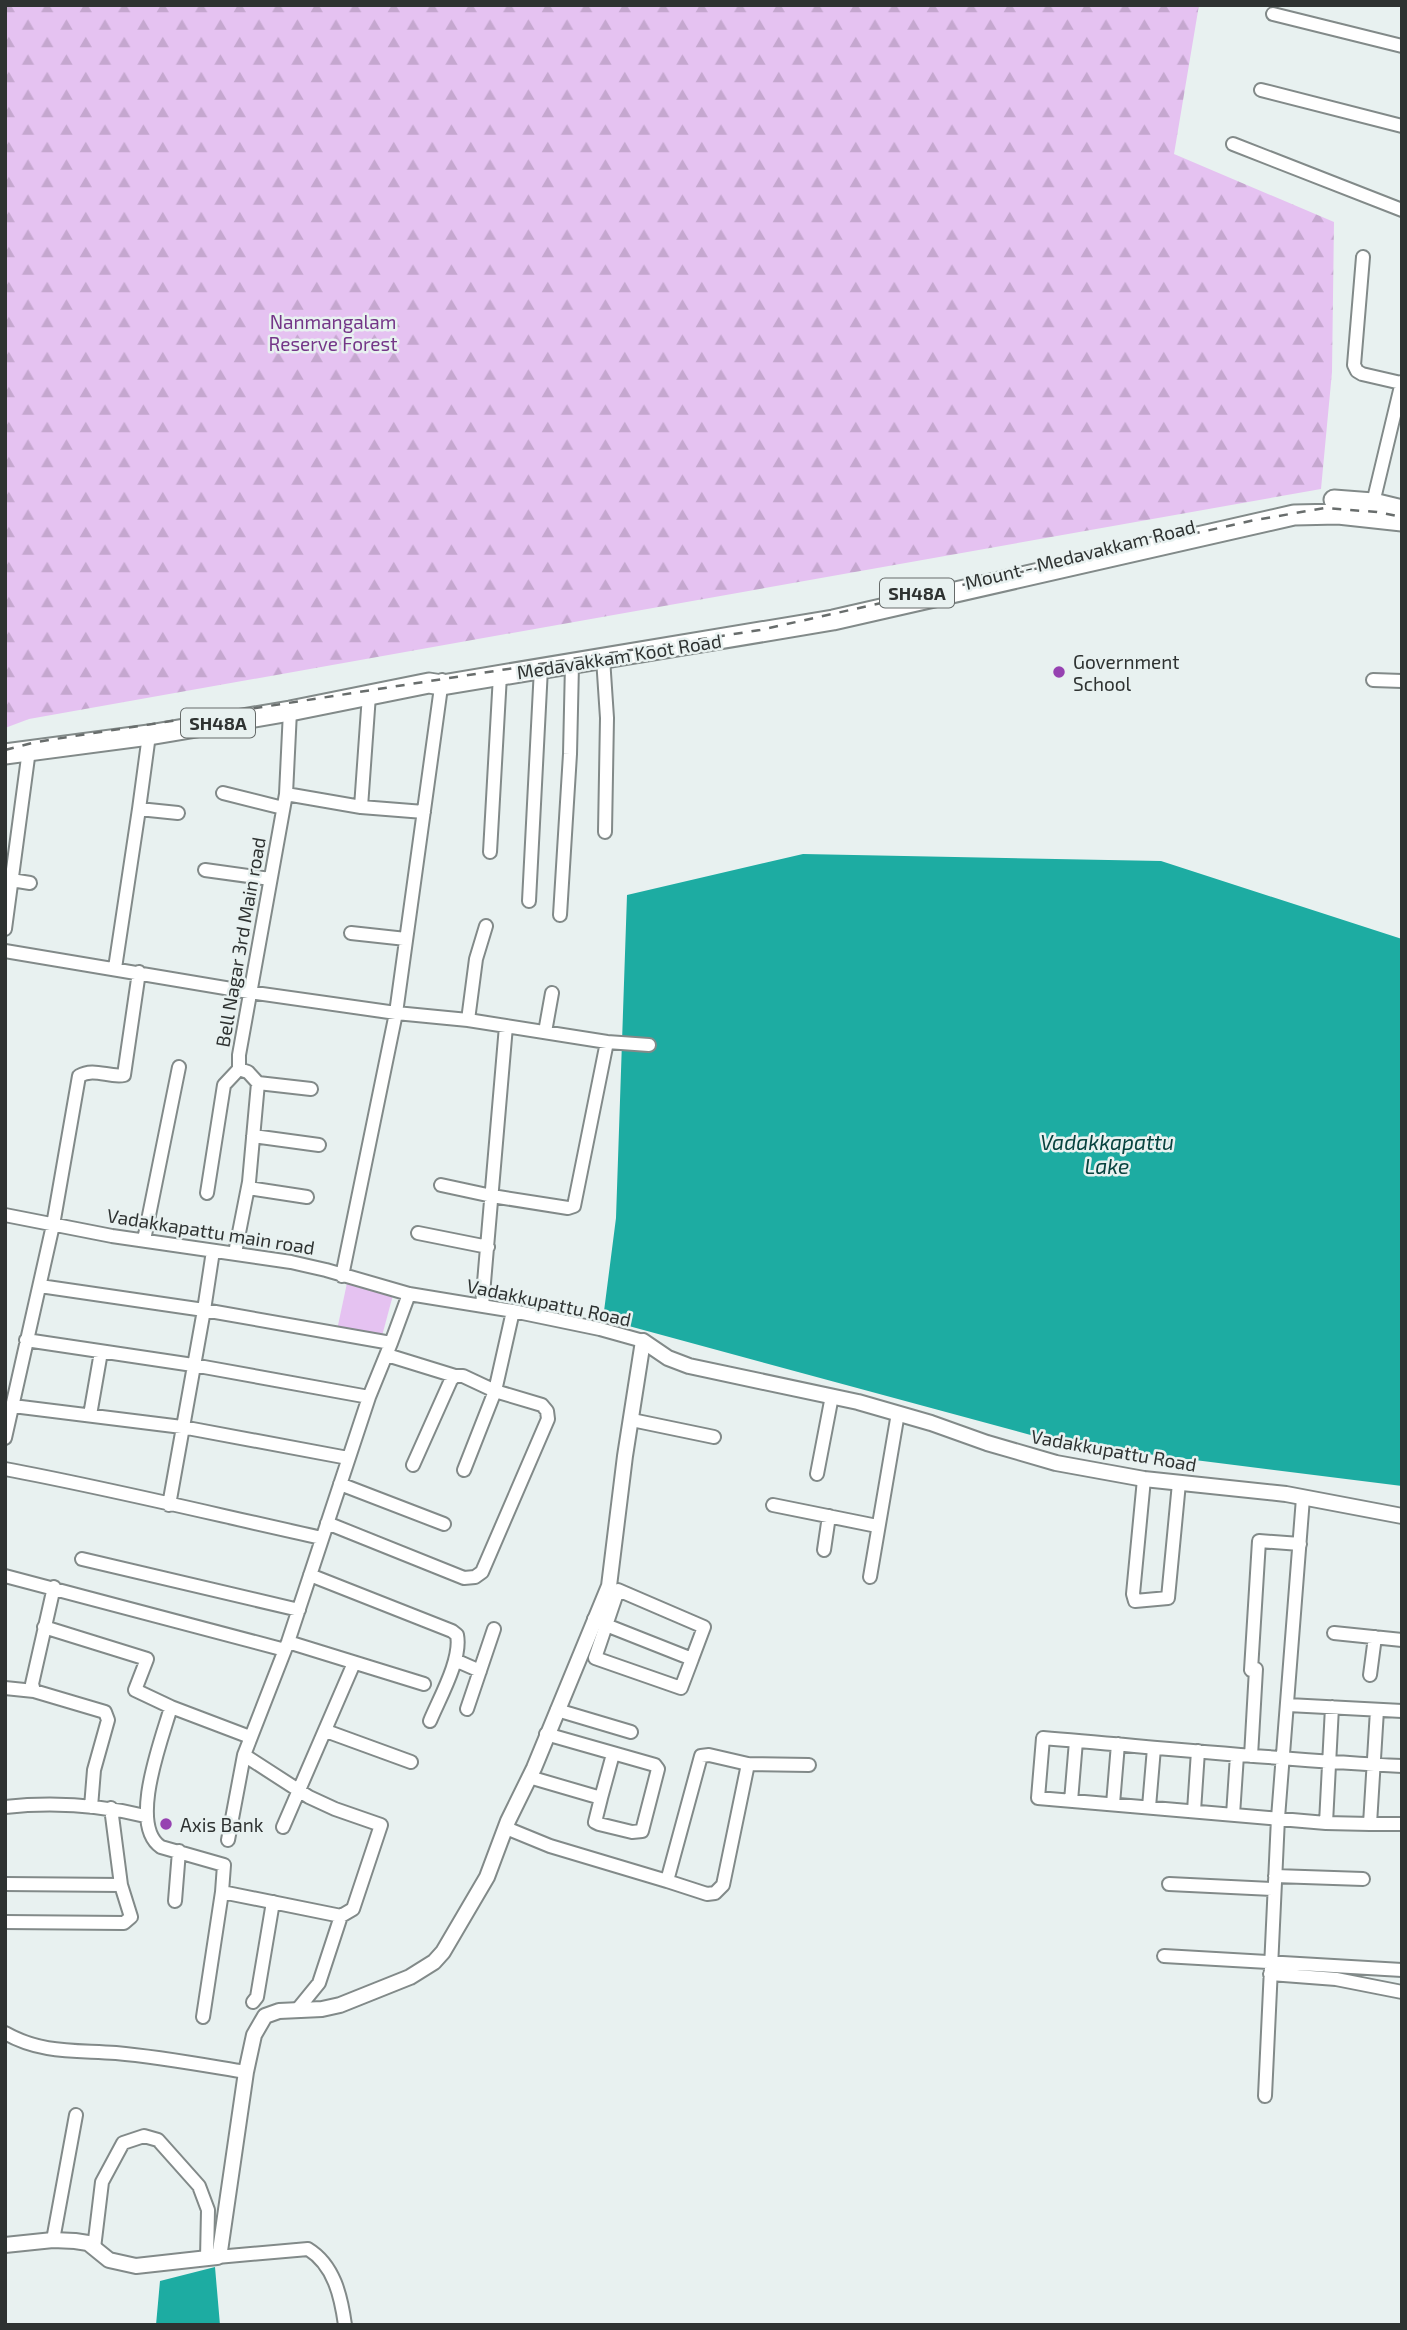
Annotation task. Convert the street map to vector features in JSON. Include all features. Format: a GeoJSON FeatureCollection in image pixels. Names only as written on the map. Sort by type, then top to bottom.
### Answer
{"type":"FeatureCollection","features":[{"type":"Feature","properties":{"kind":"main road","name":"Mount - Medavakkam Road"},"geometry":{"type":"LineString","coordinates":[[438,681],[760,629],[1107,551],[1166,533],[1294,504],[1325,500],[1373,503],[1402,510]]}},
{"type":"Feature","properties":{"kind":"main road","name":"Medavakkam Koot Road"},"geometry":{"type":"LineString","coordinates":[[5,754],[149,735],[290,711],[438,681],[572,664],[833,620],[1294,515],[1319,513],[1402,521]]}},
{"type":"Feature","properties":{"kind":"street"},"geometry":{"type":"LineString","coordinates":[[1273,13],[1402,46]]}},
{"type":"Feature","properties":{"kind":"street"},"geometry":{"type":"LineString","coordinates":[[1261,90],[1402,126]]}},
{"type":"Feature","properties":{"kind":"street"},"geometry":{"type":"LineString","coordinates":[[1233,144],[1402,210]]}},
{"type":"Feature","properties":{"kind":"street"},"geometry":{"type":"LineString","coordinates":[[1363,257],[1354,365],[1362,374],[1402,383],[1373,503]]}},
{"type":"Feature","properties":{"kind":"street"},"geometry":{"type":"LineString","coordinates":[[603,658],[607,718],[605,832]]}},
{"type":"Feature","properties":{"kind":"street"},"geometry":{"type":"LineString","coordinates":[[560,915],[570,754],[572,664]]}},
{"type":"Feature","properties":{"kind":"street"},"geometry":{"type":"LineString","coordinates":[[529,901],[541,668]]}},
{"type":"Feature","properties":{"kind":"street"},"geometry":{"type":"LineString","coordinates":[[489,852],[500,675]]}},
{"type":"Feature","properties":{"kind":"street"},"geometry":{"type":"LineString","coordinates":[[1373,680],[1402,681]]}},
{"type":"Feature","properties":{"kind":"street"},"geometry":{"type":"LineString","coordinates":[[342,1276],[396,1013],[424,812],[438,681]]}},
{"type":"Feature","properties":{"kind":"street"},"geometry":{"type":"LineString","coordinates":[[361,807],[369,695]]}},
{"type":"Feature","properties":{"kind":"street","name":"Bell Nagar 3rd Main road"},"geometry":{"type":"LineString","coordinates":[[258,1083],[248,1072],[239,1069],[249,992],[286,794],[290,711]]}},
{"type":"Feature","properties":{"kind":"street"},"geometry":{"type":"LineString","coordinates":[[115,968],[149,735]]}},
{"type":"Feature","properties":{"kind":"street"},"geometry":{"type":"LineString","coordinates":[[5,929],[8,880],[29,750]]}},
{"type":"Feature","properties":{"kind":"street"},"geometry":{"type":"LineString","coordinates":[[223,793],[283,808]]}},
{"type":"Feature","properties":{"kind":"street"},"geometry":{"type":"LineString","coordinates":[[286,794],[361,807],[424,812]]}},
{"type":"Feature","properties":{"kind":"street"},"geometry":{"type":"LineString","coordinates":[[139,809],[178,813]]}},
{"type":"Feature","properties":{"kind":"street"},"geometry":{"type":"LineString","coordinates":[[205,870],[270,879]]}},
{"type":"Feature","properties":{"kind":"street"},"geometry":{"type":"LineString","coordinates":[[8,880],[30,883]]}},
{"type":"Feature","properties":{"kind":"street"},"geometry":{"type":"LineString","coordinates":[[468,1020],[475,959],[486,926]]}},
{"type":"Feature","properties":{"kind":"street"},"geometry":{"type":"LineString","coordinates":[[351,933],[406,939]]}},
{"type":"Feature","properties":{"kind":"street"},"geometry":{"type":"LineString","coordinates":[[5,951],[249,992],[396,1013],[468,1020],[607,1042],[649,1045]]}},
{"type":"Feature","properties":{"kind":"street"},"geometry":{"type":"LineString","coordinates":[[5,1438],[53,1225],[79,1076],[90,1072],[118,1077],[124,1075],[139,972]]}},
{"type":"Feature","properties":{"kind":"street"},"geometry":{"type":"LineString","coordinates":[[545,1032],[552,993]]}},
{"type":"Feature","properties":{"kind":"street"},"geometry":{"type":"LineString","coordinates":[[482,1306],[506,1026]]}},
{"type":"Feature","properties":{"kind":"street"},"geometry":{"type":"LineString","coordinates":[[441,1185],[568,1208],[574,1206],[607,1042]]}},
{"type":"Feature","properties":{"kind":"street"},"geometry":{"type":"LineString","coordinates":[[144,1240],[179,1067]]}},
{"type":"Feature","properties":{"kind":"street"},"geometry":{"type":"LineString","coordinates":[[207,1193],[224,1084],[239,1069]]}},
{"type":"Feature","properties":{"kind":"street"},"geometry":{"type":"LineString","coordinates":[[235,1253],[248,1188],[258,1083],[311,1089]]}},
{"type":"Feature","properties":{"kind":"street"},"geometry":{"type":"LineString","coordinates":[[253,1136],[319,1146]]}},
{"type":"Feature","properties":{"kind":"street"},"geometry":{"type":"LineString","coordinates":[[248,1188],[307,1197]]}},
{"type":"Feature","properties":{"kind":"street","name":"Vadakkapattu main road"},"geometry":{"type":"LineString","coordinates":[[5,1215],[326,1270],[409,1294]]}},
{"type":"Feature","properties":{"kind":"street"},"geometry":{"type":"LineString","coordinates":[[418,1233],[488,1247]]}},
{"type":"Feature","properties":{"kind":"street"},"geometry":{"type":"LineString","coordinates":[[169,1505],[213,1251]]}},
{"type":"Feature","properties":{"kind":"street"},"geometry":{"type":"LineString","coordinates":[[40,1286],[204,1310],[389,1349],[455,1376],[463,1376],[495,1391],[542,1405],[547,1410],[548,1419],[482,1572],[475,1577],[464,1578],[327,1523]]}},
{"type":"Feature","properties":{"kind":"street"},"geometry":{"type":"LineString","coordinates":[[228,1840],[244,1755],[287,1646],[369,1397],[409,1294]]}},
{"type":"Feature","properties":{"kind":"street","name":"Vadakkupattu Road"},"geometry":{"type":"LineString","coordinates":[[409,1294],[600,1329],[643,1341],[668,1358],[689,1366],[832,1396],[898,1413],[1056,1463],[1144,1479],[1303,1498],[1402,1516]]}},
{"type":"Feature","properties":{"kind":"street"},"geometry":{"type":"LineString","coordinates":[[464,1470],[495,1391],[513,1311]]}},
{"type":"Feature","properties":{"kind":"street"},"geometry":{"type":"LineString","coordinates":[[26,1340],[193,1365],[369,1397]]}},
{"type":"Feature","properties":{"kind":"street"},"geometry":{"type":"LineString","coordinates":[[212,2257],[220,2251],[246,2072],[254,2035],[265,2016],[279,2011],[322,2009],[360,1998],[411,1977],[433,1962],[451,1940],[487,1877],[546,1734],[588,1655],[613,1588],[625,1457],[643,1341]]}},
{"type":"Feature","properties":{"kind":"street"},"geometry":{"type":"LineString","coordinates":[[90,1415],[101,1352]]}},
{"type":"Feature","properties":{"kind":"street"},"geometry":{"type":"LineString","coordinates":[[413,1465],[455,1376]]}},
{"type":"Feature","properties":{"kind":"street"},"geometry":{"type":"LineString","coordinates":[[817,1474],[832,1396]]}},
{"type":"Feature","properties":{"kind":"street"},"geometry":{"type":"LineString","coordinates":[[13,1406],[182,1427],[348,1458]]}},
{"type":"Feature","properties":{"kind":"street"},"geometry":{"type":"LineString","coordinates":[[870,1577],[898,1413]]}},
{"type":"Feature","properties":{"kind":"street"},"geometry":{"type":"LineString","coordinates":[[632,1420],[714,1437]]}},
{"type":"Feature","properties":{"kind":"street"},"geometry":{"type":"LineString","coordinates":[[5,1469],[96,1486],[169,1505],[322,1538]]}},
{"type":"Feature","properties":{"kind":"street"},"geometry":{"type":"LineString","coordinates":[[1144,1479],[1133,1594],[1135,1601],[1168,1598],[1179,1483]]}},
{"type":"Feature","properties":{"kind":"street"},"geometry":{"type":"LineString","coordinates":[[340,1484],[444,1524]]}},
{"type":"Feature","properties":{"kind":"street"},"geometry":{"type":"LineString","coordinates":[[1265,2096],[1278,1818],[1303,1498]]}},
{"type":"Feature","properties":{"kind":"street"},"geometry":{"type":"LineString","coordinates":[[773,1505],[877,1526]]}},
{"type":"Feature","properties":{"kind":"street"},"geometry":{"type":"LineString","coordinates":[[824,1550],[829,1516]]}},
{"type":"Feature","properties":{"kind":"street"},"geometry":{"type":"LineString","coordinates":[[1233,1815],[1256,1669],[1251,1670],[1259,1541],[1300,1544]]}},
{"type":"Feature","properties":{"kind":"street"},"geometry":{"type":"LineString","coordinates":[[82,1559],[299,1610]]}},
{"type":"Feature","properties":{"kind":"street"},"geometry":{"type":"LineString","coordinates":[[310,1575],[457,1635],[459,1644],[455,1660],[430,1721]]}},
{"type":"Feature","properties":{"kind":"street"},"geometry":{"type":"LineString","coordinates":[[5,1576],[354,1663],[424,1684]]}},
{"type":"Feature","properties":{"kind":"street"},"geometry":{"type":"LineString","coordinates":[[34,1691],[32,1684],[54,1587]]}},
{"type":"Feature","properties":{"kind":"street"},"geometry":{"type":"LineString","coordinates":[[588,1655],[681,1688],[704,1627],[613,1588]]}},
{"type":"Feature","properties":{"kind":"street"},"geometry":{"type":"LineString","coordinates":[[600,1622],[692,1659]]}},
{"type":"Feature","properties":{"kind":"street"},"geometry":{"type":"LineString","coordinates":[[44,1627],[147,1659],[135,1690],[171,1707],[250,1737]]}},
{"type":"Feature","properties":{"kind":"street"},"geometry":{"type":"LineString","coordinates":[[467,1709],[494,1629]]}},
{"type":"Feature","properties":{"kind":"street"},"geometry":{"type":"LineString","coordinates":[[1334,1633],[1402,1640]]}},
{"type":"Feature","properties":{"kind":"street"},"geometry":{"type":"LineString","coordinates":[[1370,1675],[1375,1637]]}},
{"type":"Feature","properties":{"kind":"street"},"geometry":{"type":"LineString","coordinates":[[455,1660],[480,1671]]}},
{"type":"Feature","properties":{"kind":"street"},"geometry":{"type":"LineString","coordinates":[[283,1827],[354,1663]]}},
{"type":"Feature","properties":{"kind":"street"},"geometry":{"type":"LineString","coordinates":[[5,1688],[34,1691],[105,1712],[108,1720],[94,1770],[91,1807]]}},
{"type":"Feature","properties":{"kind":"street"},"geometry":{"type":"LineString","coordinates":[[1288,1705],[1402,1712]]}},
{"type":"Feature","properties":{"kind":"street"},"geometry":{"type":"LineString","coordinates":[[171,1707],[155,1762],[145,1816],[153,1842],[161,1847],[223,1865],[222,1892],[203,2017]]}},
{"type":"Feature","properties":{"kind":"street"},"geometry":{"type":"LineString","coordinates":[[1326,1823],[1332,1707]]}},
{"type":"Feature","properties":{"kind":"street"},"geometry":{"type":"LineString","coordinates":[[557,1710],[631,1732]]}},
{"type":"Feature","properties":{"kind":"street"},"geometry":{"type":"LineString","coordinates":[[1370,1824],[1377,1710]]}},
{"type":"Feature","properties":{"kind":"street"},"geometry":{"type":"LineString","coordinates":[[326,1731],[411,1762]]}},
{"type":"Feature","properties":{"kind":"street"},"geometry":{"type":"LineString","coordinates":[[546,1734],[652,1763],[658,1769],[642,1831],[632,1832],[595,1822],[613,1754]]}},
{"type":"Feature","properties":{"kind":"street"},"geometry":{"type":"LineString","coordinates":[[1402,1766],[1284,1759],[1043,1738],[1038,1798],[1326,1823],[1402,1824]]}},
{"type":"Feature","properties":{"kind":"street"},"geometry":{"type":"LineString","coordinates":[[1071,1801],[1076,1741]]}},
{"type":"Feature","properties":{"kind":"street"},"geometry":{"type":"LineString","coordinates":[[1113,1804],[1118,1744]]}},
{"type":"Feature","properties":{"kind":"street"},"geometry":{"type":"LineString","coordinates":[[1149,1807],[1154,1748]]}},
{"type":"Feature","properties":{"kind":"street"},"geometry":{"type":"LineString","coordinates":[[1194,1811],[1198,1751]]}},
{"type":"Feature","properties":{"kind":"street"},"geometry":{"type":"LineString","coordinates":[[222,1892],[341,1916],[353,1909],[380,1825],[335,1810],[300,1792],[244,1755]]}},
{"type":"Feature","properties":{"kind":"street"},"geometry":{"type":"LineString","coordinates":[[667,1881],[697,1762],[701,1756],[709,1755],[748,1764],[809,1765]]}},
{"type":"Feature","properties":{"kind":"street"},"geometry":{"type":"LineString","coordinates":[[506,1828],[550,1846],[707,1894],[715,1893],[723,1885],[748,1764]]}},
{"type":"Feature","properties":{"kind":"street"},"geometry":{"type":"LineString","coordinates":[[530,1777],[601,1798]]}},
{"type":"Feature","properties":{"kind":"street"},"geometry":{"type":"LineString","coordinates":[[5,1807],[22,1805],[111,1808],[145,1816]]}},
{"type":"Feature","properties":{"kind":"street"},"geometry":{"type":"LineString","coordinates":[[5,1922],[124,1923],[131,1917],[121,1885],[111,1808]]}},
{"type":"Feature","properties":{"kind":"street"},"geometry":{"type":"LineString","coordinates":[[176,1901],[179,1851]]}},
{"type":"Feature","properties":{"kind":"street"},"geometry":{"type":"LineString","coordinates":[[1169,1884],[1363,1879]]}},
{"type":"Feature","properties":{"kind":"street"},"geometry":{"type":"LineString","coordinates":[[5,1884],[121,1885]]}},
{"type":"Feature","properties":{"kind":"street"},"geometry":{"type":"LineString","coordinates":[[253,2002],[257,1997],[273,1902]]}},
{"type":"Feature","properties":{"kind":"street"},"geometry":{"type":"LineString","coordinates":[[297,2010],[320,1983],[341,1916]]}},
{"type":"Feature","properties":{"kind":"street"},"geometry":{"type":"LineString","coordinates":[[1164,1956],[1271,1968],[1402,1992]]}},
{"type":"Feature","properties":{"kind":"street"},"geometry":{"type":"LineString","coordinates":[[1271,1968],[1402,1969]]}},
{"type":"Feature","properties":{"kind":"street"},"geometry":{"type":"LineString","coordinates":[[7,2038],[67,2052],[114,2053],[246,2072]]}},
{"type":"Feature","properties":{"kind":"street"},"geometry":{"type":"LineString","coordinates":[[53,2240],[76,2115]]}},
{"type":"Feature","properties":{"kind":"street"},"geometry":{"type":"LineString","coordinates":[[94,2248],[102,2182],[123,2143],[144,2136],[158,2140],[199,2186],[208,2210],[212,2257]]}},
{"type":"Feature","properties":{"kind":"street"},"geometry":{"type":"LineString","coordinates":[[5,2245],[53,2240],[88,2243],[109,2260],[136,2266],[308,2249],[317,2255],[337,2285],[345,2325]]}},
{"type":"Feature","properties":{"kind":"green space","name":"Nanmangalam Reserve Forest"},"geometry":{"type":"Polygon","coordinates":[[[5,5],[1199,5],[1174,154],[1334,222],[1332,372],[1321,489],[29,719],[5,728],[5,5]]]}},
{"type":"Feature","properties":{"kind":"green space"},"geometry":{"type":"Polygon","coordinates":[[[347,1283],[393,1295],[382,1336],[337,1330],[347,1283]]]}},
{"type":"Feature","properties":{"kind":"water","name":"Vadakkapattu Lake"},"geometry":{"type":"Polygon","coordinates":[[[803,854],[1161,861],[1402,939],[1402,1486],[1060,1443],[603,1319],[616,1218],[627,895],[803,854]]]}},
{"type":"Feature","properties":{"kind":"water"},"geometry":{"type":"Polygon","coordinates":[[[215,2267],[220,2325],[156,2325],[160,2281],[215,2267]]]}},
{"type":"Feature","properties":{"kind":"railway"},"geometry":{"type":"LineString","coordinates":[[5,750],[36,742],[760,630],[1255,520],[1325,508],[1402,517]]}},
{"type":"Feature","properties":{"kind":"place","name":"Government School"},"geometry":{"type":"Point","coordinates":[1059,672]}},
{"type":"Feature","properties":{"kind":"place","name":"Axis Bank"},"geometry":{"type":"Point","coordinates":[166,1824]}}]}
